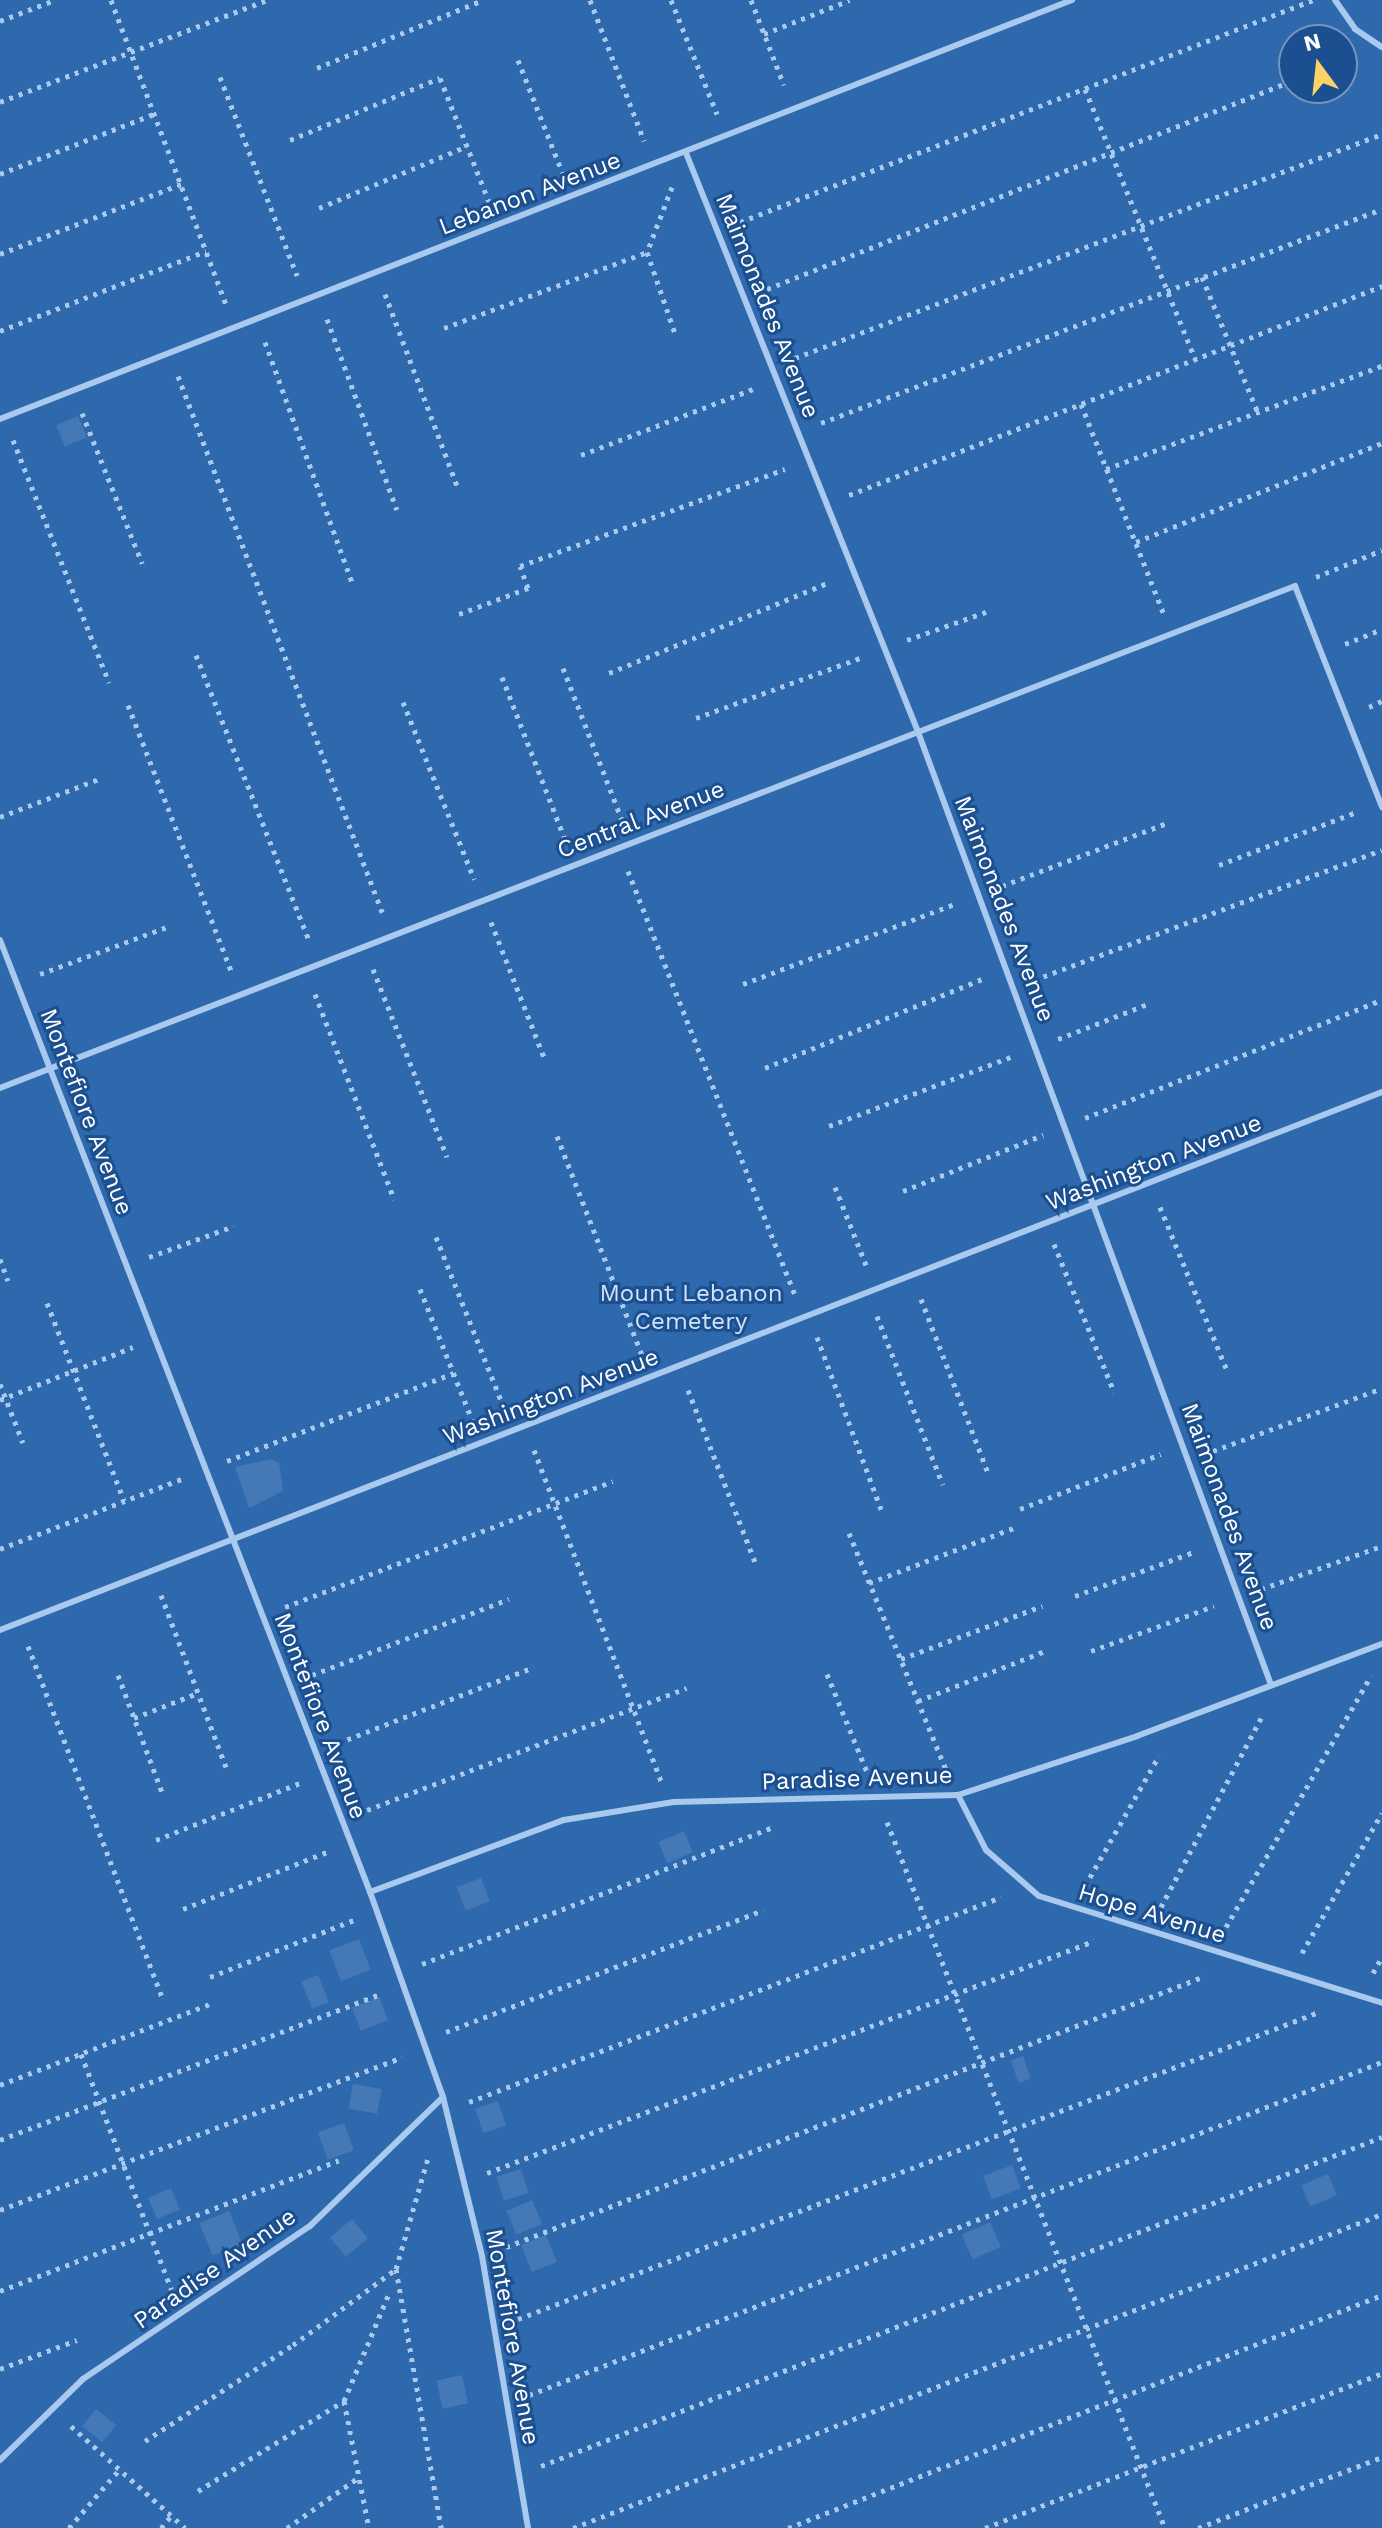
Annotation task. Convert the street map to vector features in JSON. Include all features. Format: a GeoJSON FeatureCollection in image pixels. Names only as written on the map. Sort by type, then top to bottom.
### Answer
{"type":"FeatureCollection","features":[{"type":"Feature","properties":{"kind":"lane","name":"Lebanon Avenue"},"geometry":{"type":"LineString","coordinates":[[2,418],[1072,0]]}},
{"type":"Feature","properties":{"kind":"lane"},"geometry":{"type":"LineString","coordinates":[[1335,0],[1355,29],[1382,47]]}},
{"type":"Feature","properties":{"kind":"lane","name":"Maimonades Avenue"},"geometry":{"type":"LineString","coordinates":[[686,153],[918,732],[1097,1205],[1271,1685]]}},
{"type":"Feature","properties":{"kind":"lane"},"geometry":{"type":"LineString","coordinates":[[1295,586],[1381,805]]}},
{"type":"Feature","properties":{"kind":"lane","name":"Central Avenue"},"geometry":{"type":"LineString","coordinates":[[0,1088],[1295,586]]}},
{"type":"Feature","properties":{"kind":"lane","name":"Montefiore Avenue"},"geometry":{"type":"LineString","coordinates":[[0,940],[370,1892],[443,2097],[482,2256],[528,2528]]}},
{"type":"Feature","properties":{"kind":"lane","name":"Washington Avenue"},"geometry":{"type":"LineString","coordinates":[[0,1630],[1047,1225],[1382,1092]]}},
{"type":"Feature","properties":{"kind":"lane","name":"Paradise Avenue"},"geometry":{"type":"LineString","coordinates":[[370,1892],[564,1820],[670,1804],[958,1795],[1180,1720],[1382,1644]]}},
{"type":"Feature","properties":{"kind":"lane","name":"Hope Avenue"},"geometry":{"type":"LineString","coordinates":[[958,1795],[986,1850],[1028,1887],[1073,1908],[1128,1927],[1382,2003]]}},
{"type":"Feature","properties":{"kind":"lane","name":"Paradise Avenue"},"geometry":{"type":"LineString","coordinates":[[1,2457],[83,2379],[181,2316],[310,2226],[443,2097]]}},
{"type":"Feature","properties":{"kind":"path"},"geometry":{"type":"LineString","coordinates":[[0,21],[55,0]]}},
{"type":"Feature","properties":{"kind":"path"},"geometry":{"type":"LineString","coordinates":[[111,0],[235,327]]}},
{"type":"Feature","properties":{"kind":"path"},"geometry":{"type":"LineString","coordinates":[[0,102],[267,0]]}},
{"type":"Feature","properties":{"kind":"path"},"geometry":{"type":"LineString","coordinates":[[317,68],[483,0]]}},
{"type":"Feature","properties":{"kind":"path"},"geometry":{"type":"LineString","coordinates":[[590,0],[654,165]]}},
{"type":"Feature","properties":{"kind":"path"},"geometry":{"type":"LineString","coordinates":[[671,0],[725,137]]}},
{"type":"Feature","properties":{"kind":"path"},"geometry":{"type":"LineString","coordinates":[[751,0],[793,110]]}},
{"type":"Feature","properties":{"kind":"path"},"geometry":{"type":"LineString","coordinates":[[764,34],[850,0]]}},
{"type":"Feature","properties":{"kind":"path"},"geometry":{"type":"LineString","coordinates":[[717,231],[1313,0]]}},
{"type":"Feature","properties":{"kind":"path"},"geometry":{"type":"LineString","coordinates":[[518,60],[572,197]]}},
{"type":"Feature","properties":{"kind":"path"},"geometry":{"type":"LineString","coordinates":[[220,77],[306,300]]}},
{"type":"Feature","properties":{"kind":"path"},"geometry":{"type":"LineString","coordinates":[[290,140],[440,78],[499,225]]}},
{"type":"Feature","properties":{"kind":"path"},"geometry":{"type":"LineString","coordinates":[[744,298],[1278,86]]}},
{"type":"Feature","properties":{"kind":"path"},"geometry":{"type":"LineString","coordinates":[[1085,89],[1195,359]]}},
{"type":"Feature","properties":{"kind":"path"},"geometry":{"type":"LineString","coordinates":[[0,174],[154,114]]}},
{"type":"Feature","properties":{"kind":"path"},"geometry":{"type":"LineString","coordinates":[[771,367],[1382,134]]}},
{"type":"Feature","properties":{"kind":"path"},"geometry":{"type":"LineString","coordinates":[[319,208],[467,146]]}},
{"type":"Feature","properties":{"kind":"path"},"geometry":{"type":"LineString","coordinates":[[676,336],[647,252],[686,153]]}},
{"type":"Feature","properties":{"kind":"path"},"geometry":{"type":"LineString","coordinates":[[0,254],[181,184]]}},
{"type":"Feature","properties":{"kind":"path"},"geometry":{"type":"LineString","coordinates":[[797,431],[1382,209]]}},
{"type":"Feature","properties":{"kind":"path"},"geometry":{"type":"LineString","coordinates":[[0,331],[206,251]]}},
{"type":"Feature","properties":{"kind":"path"},"geometry":{"type":"LineString","coordinates":[[444,328],[647,252]]}},
{"type":"Feature","properties":{"kind":"path"},"geometry":{"type":"LineString","coordinates":[[376,272],[458,488]]}},
{"type":"Feature","properties":{"kind":"path"},"geometry":{"type":"LineString","coordinates":[[1202,277],[1258,413]]}},
{"type":"Feature","properties":{"kind":"path"},"geometry":{"type":"LineString","coordinates":[[826,504],[1382,286]]}},
{"type":"Feature","properties":{"kind":"path"},"geometry":{"type":"LineString","coordinates":[[318,295],[397,510]]}},
{"type":"Feature","properties":{"kind":"path"},"geometry":{"type":"LineString","coordinates":[[257,319],[352,582]]}},
{"type":"Feature","properties":{"kind":"path"},"geometry":{"type":"LineString","coordinates":[[169,352],[391,936]]}},
{"type":"Feature","properties":{"kind":"path"},"geometry":{"type":"LineString","coordinates":[[1106,469],[1382,366]]}},
{"type":"Feature","properties":{"kind":"path"},"geometry":{"type":"LineString","coordinates":[[581,455],[777,380]]}},
{"type":"Feature","properties":{"kind":"path"},"geometry":{"type":"LineString","coordinates":[[73,390],[142,563]]}},
{"type":"Feature","properties":{"kind":"path"},"geometry":{"type":"LineString","coordinates":[[1081,404],[1172,634]]}},
{"type":"Feature","properties":{"kind":"path"},"geometry":{"type":"LineString","coordinates":[[2,418],[109,683]]}},
{"type":"Feature","properties":{"kind":"path"},"geometry":{"type":"LineString","coordinates":[[1136,542],[1382,443]]}},
{"type":"Feature","properties":{"kind":"path"},"geometry":{"type":"LineString","coordinates":[[459,614],[528,588],[520,566],[809,460]]}},
{"type":"Feature","properties":{"kind":"path"},"geometry":{"type":"LineString","coordinates":[[1295,586],[1382,550]]}},
{"type":"Feature","properties":{"kind":"path"},"geometry":{"type":"LineString","coordinates":[[609,673],[853,572]]}},
{"type":"Feature","properties":{"kind":"path"},"geometry":{"type":"LineString","coordinates":[[696,718],[986,612]]}},
{"type":"Feature","properties":{"kind":"path"},"geometry":{"type":"LineString","coordinates":[[1322,654],[1382,629]]}},
{"type":"Feature","properties":{"kind":"path"},"geometry":{"type":"LineString","coordinates":[[196,655],[319,964]]}},
{"type":"Feature","properties":{"kind":"path"},"geometry":{"type":"LineString","coordinates":[[563,668],[631,843]]}},
{"type":"Feature","properties":{"kind":"path"},"geometry":{"type":"LineString","coordinates":[[502,677],[575,865]]}},
{"type":"Feature","properties":{"kind":"path"},"geometry":{"type":"LineString","coordinates":[[403,702],[544,1057]]}},
{"type":"Feature","properties":{"kind":"path"},"geometry":{"type":"LineString","coordinates":[[128,705],[240,995]]}},
{"type":"Feature","properties":{"kind":"path"},"geometry":{"type":"LineString","coordinates":[[0,817],[99,779]]}},
{"type":"Feature","properties":{"kind":"path"},"geometry":{"type":"LineString","coordinates":[[1219,865],[1381,805]]}},
{"type":"Feature","properties":{"kind":"path"},"geometry":{"type":"LineString","coordinates":[[619,848],[881,1509]]}},
{"type":"Feature","properties":{"kind":"path"},"geometry":{"type":"LineString","coordinates":[[1014,987],[1382,850]]}},
{"type":"Feature","properties":{"kind":"path"},"geometry":{"type":"LineString","coordinates":[[16,983],[170,926]]}},
{"type":"Feature","properties":{"kind":"path"},"geometry":{"type":"LineString","coordinates":[[364,946],[447,1157]]}},
{"type":"Feature","properties":{"kind":"path"},"geometry":{"type":"LineString","coordinates":[[306,969],[394,1199]]}},
{"type":"Feature","properties":{"kind":"path"},"geometry":{"type":"LineString","coordinates":[[765,1068],[1007,969]]}},
{"type":"Feature","properties":{"kind":"path"},"geometry":{"type":"LineString","coordinates":[[903,1191],[1382,1000]]}},
{"type":"Feature","properties":{"kind":"path"},"geometry":{"type":"LineString","coordinates":[[829,1126],[1148,1004]]}},
{"type":"Feature","properties":{"kind":"path"},"geometry":{"type":"LineString","coordinates":[[557,1136],[651,1378]]}},
{"type":"Feature","properties":{"kind":"path"},"geometry":{"type":"LineString","coordinates":[[1151,1184],[1226,1368]]}},
{"type":"Feature","properties":{"kind":"path"},"geometry":{"type":"LineString","coordinates":[[835,1187],[943,1485]]}},
{"type":"Feature","properties":{"kind":"path"},"geometry":{"type":"LineString","coordinates":[[1047,1225],[1114,1392]]}},
{"type":"Feature","properties":{"kind":"path"},"geometry":{"type":"LineString","coordinates":[[126,1266],[234,1226]]}},
{"type":"Feature","properties":{"kind":"path"},"geometry":{"type":"LineString","coordinates":[[436,1237],[514,1431]]}},
{"type":"Feature","properties":{"kind":"path"},"geometry":{"type":"LineString","coordinates":[[0,1259],[8,1281]]}},
{"type":"Feature","properties":{"kind":"path"},"geometry":{"type":"LineString","coordinates":[[912,1276],[988,1473]]}},
{"type":"Feature","properties":{"kind":"path"},"geometry":{"type":"LineString","coordinates":[[420,1289],[481,1443]]}},
{"type":"Feature","properties":{"kind":"path"},"geometry":{"type":"LineString","coordinates":[[47,1303],[124,1501]]}},
{"type":"Feature","properties":{"kind":"path"},"geometry":{"type":"LineString","coordinates":[[3,1398],[154,1339]]}},
{"type":"Feature","properties":{"kind":"path"},"geometry":{"type":"LineString","coordinates":[[679,1367],[756,1564]]}},
{"type":"Feature","properties":{"kind":"path"},"geometry":{"type":"LineString","coordinates":[[0,1384],[23,1443]]}},
{"type":"Feature","properties":{"kind":"path"},"geometry":{"type":"LineString","coordinates":[[1189,1460],[1382,1388]]}},
{"type":"Feature","properties":{"kind":"path"},"geometry":{"type":"LineString","coordinates":[[525,1426],[670,1804]]}},
{"type":"Feature","properties":{"kind":"path"},"geometry":{"type":"LineString","coordinates":[[1020,1509],[1184,1444]]}},
{"type":"Feature","properties":{"kind":"path"},"geometry":{"type":"LineString","coordinates":[[261,1616],[613,1481]]}},
{"type":"Feature","properties":{"kind":"path"},"geometry":{"type":"LineString","coordinates":[[869,1583],[1014,1528]]}},
{"type":"Feature","properties":{"kind":"path"},"geometry":{"type":"LineString","coordinates":[[849,1533],[958,1795]]}},
{"type":"Feature","properties":{"kind":"path"},"geometry":{"type":"LineString","coordinates":[[1075,1596],[1219,1542]]}},
{"type":"Feature","properties":{"kind":"path"},"geometry":{"type":"LineString","coordinates":[[152,1571],[226,1767]]}},
{"type":"Feature","properties":{"kind":"path"},"geometry":{"type":"LineString","coordinates":[[287,1684],[509,1599]]}},
{"type":"Feature","properties":{"kind":"path"},"geometry":{"type":"LineString","coordinates":[[901,1659],[1042,1606]]}},
{"type":"Feature","properties":{"kind":"path"},"geometry":{"type":"LineString","coordinates":[[19,1623],[162,1996]]}},
{"type":"Feature","properties":{"kind":"path"},"geometry":{"type":"LineString","coordinates":[[918,1701],[1045,1651]]}},
{"type":"Feature","properties":{"kind":"path"},"geometry":{"type":"LineString","coordinates":[[314,1752],[534,1667]]}},
{"type":"Feature","properties":{"kind":"path"},"geometry":{"type":"LineString","coordinates":[[1212,1952],[1374,1671]]}},
{"type":"Feature","properties":{"kind":"path"},"geometry":{"type":"LineString","coordinates":[[827,1674],[1165,2528]]}},
{"type":"Feature","properties":{"kind":"path"},"geometry":{"type":"LineString","coordinates":[[118,1675],[162,1792]]}},
{"type":"Feature","properties":{"kind":"path"},"geometry":{"type":"LineString","coordinates":[[1147,1932],[1280,1682]]}},
{"type":"Feature","properties":{"kind":"path"},"geometry":{"type":"LineString","coordinates":[[341,1820],[687,1688]]}},
{"type":"Feature","properties":{"kind":"path"},"geometry":{"type":"LineString","coordinates":[[134,1718],[198,1693]]}},
{"type":"Feature","properties":{"kind":"path"},"geometry":{"type":"LineString","coordinates":[[1073,1908],[1180,1720]]}},
{"type":"Feature","properties":{"kind":"path"},"geometry":{"type":"LineString","coordinates":[[156,1840],[323,1774]]}},
{"type":"Feature","properties":{"kind":"path"},"geometry":{"type":"LineString","coordinates":[[1290,1974],[1382,1813]]}},
{"type":"Feature","properties":{"kind":"path"},"geometry":{"type":"LineString","coordinates":[[399,1973],[791,1821]]}},
{"type":"Feature","properties":{"kind":"path"},"geometry":{"type":"LineString","coordinates":[[183,1909],[350,1843]]}},
{"type":"Feature","properties":{"kind":"path"},"geometry":{"type":"LineString","coordinates":[[446,2111],[1028,1887]]}},
{"type":"Feature","properties":{"kind":"path"},"geometry":{"type":"LineString","coordinates":[[0,2210],[763,1910]]}},
{"type":"Feature","properties":{"kind":"path"},"geometry":{"type":"LineString","coordinates":[[210,1977],[376,1911]]}},
{"type":"Feature","properties":{"kind":"path"},"geometry":{"type":"LineString","coordinates":[[464,2182],[1128,1927]]}},
{"type":"Feature","properties":{"kind":"path"},"geometry":{"type":"LineString","coordinates":[[482,2256],[1244,1961]]}},
{"type":"Feature","properties":{"kind":"path"},"geometry":{"type":"LineString","coordinates":[[0,2140],[403,1985]]}},
{"type":"Feature","properties":{"kind":"path"},"geometry":{"type":"LineString","coordinates":[[494,2328],[1361,1996]]}},
{"type":"Feature","properties":{"kind":"path"},"geometry":{"type":"LineString","coordinates":[[0,2085],[212,2003]]}},
{"type":"Feature","properties":{"kind":"path"},"geometry":{"type":"LineString","coordinates":[[81,2054],[181,2316]]}},
{"type":"Feature","properties":{"kind":"path"},"geometry":{"type":"LineString","coordinates":[[506,2404],[1382,2062]]}},
{"type":"Feature","properties":{"kind":"path"},"geometry":{"type":"LineString","coordinates":[[517,2475],[1382,2137]]}},
{"type":"Feature","properties":{"kind":"path"},"geometry":{"type":"LineString","coordinates":[[0,2291],[348,2156]]}},
{"type":"Feature","properties":{"kind":"path"},"geometry":{"type":"LineString","coordinates":[[421,2188],[396,2269],[441,2528]]}},
{"type":"Feature","properties":{"kind":"path"},"geometry":{"type":"LineString","coordinates":[[573,2528],[1382,2214]]}},
{"type":"Feature","properties":{"kind":"path"},"geometry":{"type":"LineString","coordinates":[[145,2441],[293,2345],[396,2269]]}},
{"type":"Feature","properties":{"kind":"path"},"geometry":{"type":"LineString","coordinates":[[381,2280],[390,2291]]}},
{"type":"Feature","properties":{"kind":"path"},"geometry":{"type":"LineString","coordinates":[[390,2291],[401,2288]]}},
{"type":"Feature","properties":{"kind":"path"},"geometry":{"type":"LineString","coordinates":[[369,2528],[344,2401],[390,2291]]}},
{"type":"Feature","properties":{"kind":"path"},"geometry":{"type":"LineString","coordinates":[[788,2528],[1382,2295]]}},
{"type":"Feature","properties":{"kind":"path"},"geometry":{"type":"LineString","coordinates":[[0,2369],[77,2340]]}},
{"type":"Feature","properties":{"kind":"path"},"geometry":{"type":"LineString","coordinates":[[985,2528],[1382,2373]]}},
{"type":"Feature","properties":{"kind":"path"},"geometry":{"type":"LineString","coordinates":[[198,2491],[344,2401]]}},
{"type":"Feature","properties":{"kind":"path"},"geometry":{"type":"LineString","coordinates":[[52,2409],[185,2528]]}},
{"type":"Feature","properties":{"kind":"path"},"geometry":{"type":"LineString","coordinates":[[1198,2528],[1382,2457]]}},
{"type":"Feature","properties":{"kind":"path"},"geometry":{"type":"LineString","coordinates":[[69,2528],[119,2470]]}},
{"type":"Feature","properties":{"kind":"path"},"geometry":{"type":"LineString","coordinates":[[287,2528],[359,2478]]}},
{"type":"Feature","properties":{"kind":"path"},"geometry":{"type":"LineString","coordinates":[[161,2528],[171,2516]]}},
{"type":"Feature","properties":{"kind":"green space","name":"Mount Lebanon Cemetery"},"geometry":{"type":"Polygon","coordinates":[[[0,0],[1382,0],[1382,2528],[0,2528],[0,0]]]}},
{"type":"Feature","properties":{"kind":"building"},"geometry":{"type":"Polygon","coordinates":[[[78,416],[87,437],[65,447],[56,425],[78,416]]]}},
{"type":"Feature","properties":{"kind":"building"},"geometry":{"type":"Polygon","coordinates":[[[270,1459],[279,1463],[283,1491],[249,1508],[235,1467],[270,1459]]]}},
{"type":"Feature","properties":{"kind":"building"},"geometry":{"type":"Polygon","coordinates":[[[684,1831],[693,1852],[667,1863],[658,1842],[684,1831]]]}},
{"type":"Feature","properties":{"kind":"building"},"geometry":{"type":"Polygon","coordinates":[[[481,1878],[490,1901],[466,1911],[457,1887],[481,1878]]]}},
{"type":"Feature","properties":{"kind":"building"},"geometry":{"type":"Polygon","coordinates":[[[359,1939],[371,1970],[341,1981],[329,1950],[359,1939]]]}},
{"type":"Feature","properties":{"kind":"building"},"geometry":{"type":"Polygon","coordinates":[[[318,1975],[329,2002],[312,2009],[301,1982],[318,1975]]]}},
{"type":"Feature","properties":{"kind":"building"},"geometry":{"type":"Polygon","coordinates":[[[379,1997],[388,2020],[361,2031],[352,2007],[379,1997]]]}},
{"type":"Feature","properties":{"kind":"building"},"geometry":{"type":"Polygon","coordinates":[[[1023,2056],[1031,2079],[1019,2083],[1011,2060],[1023,2056]]]}},
{"type":"Feature","properties":{"kind":"building"},"geometry":{"type":"Polygon","coordinates":[[[353,2084],[382,2089],[377,2114],[349,2109],[353,2084]]]}},
{"type":"Feature","properties":{"kind":"building"},"geometry":{"type":"Polygon","coordinates":[[[498,2101],[506,2126],[483,2133],[475,2108],[498,2101]]]}},
{"type":"Feature","properties":{"kind":"building"},"geometry":{"type":"Polygon","coordinates":[[[344,2123],[354,2150],[328,2160],[318,2133],[344,2123]]]}},
{"type":"Feature","properties":{"kind":"building"},"geometry":{"type":"Polygon","coordinates":[[[1012,2165],[1021,2188],[992,2199],[983,2176],[1012,2165]]]}},
{"type":"Feature","properties":{"kind":"building"},"geometry":{"type":"Polygon","coordinates":[[[521,2169],[529,2193],[504,2201],[496,2177],[521,2169]]]}},
{"type":"Feature","properties":{"kind":"building"},"geometry":{"type":"Polygon","coordinates":[[[1328,2174],[1337,2195],[1310,2207],[1301,2185],[1328,2174]]]}},
{"type":"Feature","properties":{"kind":"building"},"geometry":{"type":"Polygon","coordinates":[[[171,2188],[180,2209],[157,2219],[148,2198],[171,2188]]]}},
{"type":"Feature","properties":{"kind":"building"},"geometry":{"type":"Polygon","coordinates":[[[532,2200],[542,2224],[516,2235],[506,2211],[532,2200]]]}},
{"type":"Feature","properties":{"kind":"building"},"geometry":{"type":"Polygon","coordinates":[[[229,2211],[242,2243],[212,2255],[199,2223],[229,2211]]]}},
{"type":"Feature","properties":{"kind":"building"},"geometry":{"type":"Polygon","coordinates":[[[352,2219],[368,2238],[346,2257],[330,2238],[352,2219]]]}},
{"type":"Feature","properties":{"kind":"building"},"geometry":{"type":"Polygon","coordinates":[[[990,2222],[1001,2247],[973,2259],[962,2235],[990,2222]]]}},
{"type":"Feature","properties":{"kind":"building"},"geometry":{"type":"Polygon","coordinates":[[[546,2235],[557,2262],[532,2272],[521,2245],[546,2235]]]}},
{"type":"Feature","properties":{"kind":"building"},"geometry":{"type":"Polygon","coordinates":[[[462,2375],[468,2403],[443,2409],[437,2380],[462,2375]]]}},
{"type":"Feature","properties":{"kind":"building"},"geometry":{"type":"Polygon","coordinates":[[[96,2409],[116,2425],[102,2442],[82,2426],[96,2409]]]}}]}
